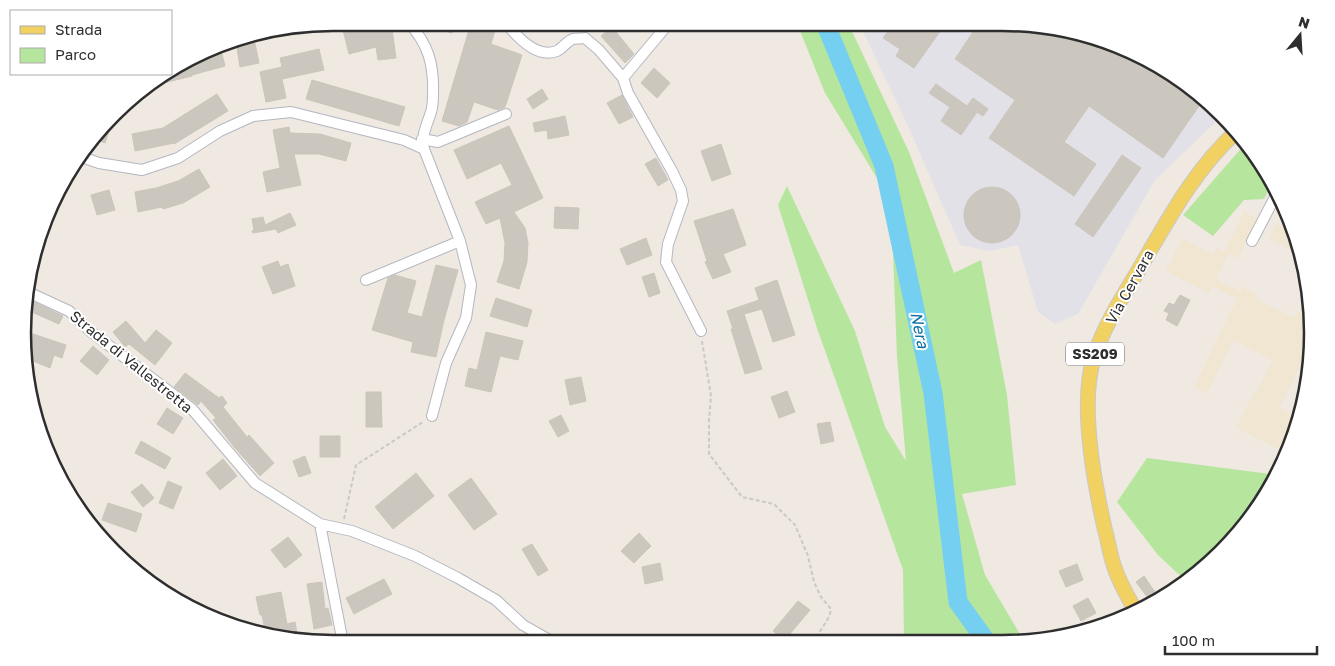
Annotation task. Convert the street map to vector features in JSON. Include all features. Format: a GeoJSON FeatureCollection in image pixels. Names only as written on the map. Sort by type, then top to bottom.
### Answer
{"type":"FeatureCollection","features":[{"type":"Feature","properties":{"kind":"main road","name":"Via Cervara"},"geometry":{"type":"LineString","coordinates":[[1132,605],[1113,564],[1097,495],[1087,412],[1089,381],[1094,357],[1115,310],[1194,178],[1220,146],[1231,136]]}},
{"type":"Feature","properties":{"kind":"street"},"geometry":{"type":"LineString","coordinates":[[416,31],[429,53],[434,79],[432,110],[423,144],[460,241],[471,285],[466,318],[446,363],[432,416]]}},
{"type":"Feature","properties":{"kind":"street"},"geometry":{"type":"LineString","coordinates":[[514,31],[525,43],[537,51],[547,53],[558,50],[572,40],[585,38],[600,50],[623,78],[628,93],[681,190],[683,200],[668,244],[666,262],[700,331]]}},
{"type":"Feature","properties":{"kind":"street"},"geometry":{"type":"LineString","coordinates":[[623,78],[662,31]]}},
{"type":"Feature","properties":{"kind":"street"},"geometry":{"type":"LineString","coordinates":[[87,159],[99,163],[142,170],[178,158],[220,131],[253,116],[291,112],[423,144],[438,142],[506,114]]}},
{"type":"Feature","properties":{"kind":"street"},"geometry":{"type":"LineString","coordinates":[[1252,241],[1273,200]]}},
{"type":"Feature","properties":{"kind":"street"},"geometry":{"type":"LineString","coordinates":[[366,280],[460,241]]}},
{"type":"Feature","properties":{"kind":"street","name":"Strada di Vallestretta"},"geometry":{"type":"LineString","coordinates":[[34,295],[69,311],[90,331],[192,409],[255,483],[320,524],[352,531],[415,556],[458,578],[496,600],[523,626],[540,635]]}},
{"type":"Feature","properties":{"kind":"street"},"geometry":{"type":"LineString","coordinates":[[320,524],[341,635]]}},
{"type":"Feature","properties":{"kind":"path"},"geometry":{"type":"LineString","coordinates":[[700,331],[712,396],[709,421],[709,454],[742,497],[774,504],[795,526],[808,556],[814,582],[821,598],[831,609],[830,616],[818,635]]}},
{"type":"Feature","properties":{"kind":"path"},"geometry":{"type":"LineString","coordinates":[[342,528],[356,465],[392,444],[432,416]]}},
{"type":"Feature","properties":{"kind":"shaded area"},"geometry":{"type":"Polygon","coordinates":[[[863,31],[1002,31],[1061,37],[1099,47],[1135,62],[1170,82],[1201,106],[1216,121],[1155,180],[1078,314],[1055,324],[1038,312],[1018,245],[990,251],[960,245],[907,124],[863,31]]]}},
{"type":"Feature","properties":{"kind":"shaded area"},"geometry":{"type":"Polygon","coordinates":[[[1244,212],[1258,219],[1238,259],[1228,254],[1216,279],[1241,292],[1243,287],[1257,294],[1255,299],[1295,318],[1302,304],[1304,333],[1302,362],[1279,408],[1292,415],[1280,450],[1236,428],[1273,360],[1233,340],[1207,393],[1194,387],[1237,299],[1212,286],[1209,293],[1166,271],[1182,239],[1213,254],[1216,248],[1224,252],[1244,212]]]}},
{"type":"Feature","properties":{"kind":"shaded area"},"geometry":{"type":"Polygon","coordinates":[[[1277,223],[1284,227],[1292,250],[1269,239],[1277,223]]]}},
{"type":"Feature","properties":{"kind":"green space"},"geometry":{"type":"Polygon","coordinates":[[[800,31],[852,31],[909,152],[954,273],[981,260],[1007,395],[1016,485],[962,494],[985,575],[1020,634],[904,635],[903,570],[817,328],[778,205],[787,186],[855,331],[885,427],[906,461],[897,356],[891,201],[825,93],[800,31]]]}},
{"type":"Feature","properties":{"kind":"green space"},"geometry":{"type":"Polygon","coordinates":[[[1241,149],[1268,191],[1264,199],[1244,200],[1213,236],[1183,215],[1241,149]]]}},
{"type":"Feature","properties":{"kind":"green space"},"geometry":{"type":"Polygon","coordinates":[[[1147,458],[1269,474],[1253,501],[1229,532],[1201,560],[1181,576],[1158,555],[1117,502],[1147,458]]]}},
{"type":"Feature","properties":{"kind":"building"},"geometry":{"type":"Polygon","coordinates":[[[343,31],[360,31],[360,33],[392,31],[396,58],[378,60],[376,47],[349,54],[343,31]]]}},
{"type":"Feature","properties":{"kind":"building"},"geometry":{"type":"Polygon","coordinates":[[[469,31],[495,31],[491,44],[522,55],[505,107],[498,110],[474,102],[467,122],[459,126],[442,121],[469,31]]]}},
{"type":"Feature","properties":{"kind":"building"},"geometry":{"type":"Polygon","coordinates":[[[607,31],[615,31],[634,54],[625,63],[601,36],[607,31]]]}},
{"type":"Feature","properties":{"kind":"building"},"geometry":{"type":"Polygon","coordinates":[[[888,31],[902,31],[905,33],[907,31],[940,31],[914,68],[896,56],[900,49],[883,38],[888,31]]]}},
{"type":"Feature","properties":{"kind":"building"},"geometry":{"type":"Polygon","coordinates":[[[974,31],[1022,32],[1061,37],[1099,47],[1135,62],[1170,82],[1200,105],[1163,158],[1089,106],[1064,142],[1096,164],[1074,196],[989,138],[1015,100],[955,59],[974,31]]]}},
{"type":"Feature","properties":{"kind":"building"},"geometry":{"type":"Polygon","coordinates":[[[255,42],[259,63],[240,67],[237,47],[255,42]]]}},
{"type":"Feature","properties":{"kind":"building"},"geometry":{"type":"Polygon","coordinates":[[[319,49],[324,70],[282,79],[286,98],[266,102],[260,72],[282,67],[280,58],[319,49]]]}},
{"type":"Feature","properties":{"kind":"building"},"geometry":{"type":"Polygon","coordinates":[[[222,53],[225,66],[164,83],[200,62],[222,53]]]}},
{"type":"Feature","properties":{"kind":"building"},"geometry":{"type":"Polygon","coordinates":[[[654,68],[670,83],[657,98],[641,83],[654,68]]]}},
{"type":"Feature","properties":{"kind":"building"},"geometry":{"type":"Polygon","coordinates":[[[312,80],[405,107],[399,126],[306,99],[312,80]]]}},
{"type":"Feature","properties":{"kind":"building"},"geometry":{"type":"Polygon","coordinates":[[[936,84],[967,106],[973,98],[988,109],[983,116],[977,112],[961,135],[941,121],[950,107],[929,93],[936,84]]]}},
{"type":"Feature","properties":{"kind":"building"},"geometry":{"type":"Polygon","coordinates":[[[542,89],[548,99],[533,109],[527,99],[542,89]]]}},
{"type":"Feature","properties":{"kind":"building"},"geometry":{"type":"Polygon","coordinates":[[[217,94],[228,111],[174,144],[135,151],[132,134],[163,128],[217,94]]]}},
{"type":"Feature","properties":{"kind":"building"},"geometry":{"type":"Polygon","coordinates":[[[622,95],[633,117],[619,124],[607,103],[622,95]]]}},
{"type":"Feature","properties":{"kind":"building"},"geometry":{"type":"Polygon","coordinates":[[[565,116],[569,135],[548,139],[547,130],[535,132],[533,123],[565,116]]]}},
{"type":"Feature","properties":{"kind":"building"},"geometry":{"type":"Polygon","coordinates":[[[509,126],[543,198],[514,212],[525,228],[528,243],[527,262],[519,289],[497,282],[504,261],[505,243],[500,218],[486,224],[475,202],[512,185],[501,163],[467,179],[454,150],[509,126]]]}},
{"type":"Feature","properties":{"kind":"building"},"geometry":{"type":"Polygon","coordinates":[[[289,127],[290,133],[320,134],[351,143],[346,161],[319,154],[294,154],[301,185],[267,192],[263,172],[280,168],[273,130],[289,127]]]}},
{"type":"Feature","properties":{"kind":"building"},"geometry":{"type":"Polygon","coordinates":[[[109,131],[105,143],[100,141],[109,131]]]}},
{"type":"Feature","properties":{"kind":"building"},"geometry":{"type":"Polygon","coordinates":[[[721,144],[731,174],[712,181],[701,151],[721,144]]]}},
{"type":"Feature","properties":{"kind":"building"},"geometry":{"type":"Polygon","coordinates":[[[1122,155],[1141,168],[1093,237],[1075,224],[1122,155]]]}},
{"type":"Feature","properties":{"kind":"building"},"geometry":{"type":"Polygon","coordinates":[[[656,158],[668,180],[658,186],[645,164],[656,158]]]}},
{"type":"Feature","properties":{"kind":"building"},"geometry":{"type":"Polygon","coordinates":[[[199,169],[210,187],[183,203],[163,209],[162,207],[138,212],[135,192],[178,181],[199,169]]]}},
{"type":"Feature","properties":{"kind":"building"},"geometry":{"type":"Polygon","coordinates":[[[986,187],[998,187],[1008,191],[1016,199],[1020,215],[1016,231],[1008,239],[998,243],[986,243],[976,239],[968,231],[964,221],[964,209],[968,199],[976,191],[986,187]]]}},
{"type":"Feature","properties":{"kind":"building"},"geometry":{"type":"Polygon","coordinates":[[[109,190],[115,210],[97,215],[91,195],[109,190]]]}},
{"type":"Feature","properties":{"kind":"building"},"geometry":{"type":"Polygon","coordinates":[[[555,207],[579,208],[578,229],[554,228],[555,207]]]}},
{"type":"Feature","properties":{"kind":"building"},"geometry":{"type":"Polygon","coordinates":[[[733,209],[746,245],[723,254],[731,272],[713,279],[705,262],[707,261],[694,221],[733,209]]]}},
{"type":"Feature","properties":{"kind":"building"},"geometry":{"type":"Polygon","coordinates":[[[290,213],[296,225],[278,233],[276,229],[253,233],[252,219],[263,217],[265,225],[290,213]]]}},
{"type":"Feature","properties":{"kind":"building"},"geometry":{"type":"Polygon","coordinates":[[[646,238],[652,255],[627,265],[620,249],[646,238]]]}},
{"type":"Feature","properties":{"kind":"building"},"geometry":{"type":"Polygon","coordinates":[[[278,261],[280,267],[288,264],[295,286],[273,294],[262,267],[278,261]]]}},
{"type":"Feature","properties":{"kind":"building"},"geometry":{"type":"Polygon","coordinates":[[[436,265],[458,270],[436,357],[411,352],[413,342],[372,330],[388,278],[395,275],[416,281],[407,313],[422,317],[436,265]]]}},
{"type":"Feature","properties":{"kind":"building"},"geometry":{"type":"Polygon","coordinates":[[[654,273],[660,293],[649,297],[642,277],[654,273]]]}},
{"type":"Feature","properties":{"kind":"building"},"geometry":{"type":"Polygon","coordinates":[[[777,280],[795,335],[773,342],[762,309],[744,314],[762,369],[745,374],[727,311],[759,300],[755,288],[777,280]]]}},
{"type":"Feature","properties":{"kind":"building"},"geometry":{"type":"Polygon","coordinates":[[[1180,295],[1190,300],[1177,326],[1166,320],[1169,313],[1164,311],[1169,303],[1174,305],[1180,295]]]}},
{"type":"Feature","properties":{"kind":"building"},"geometry":{"type":"Polygon","coordinates":[[[496,298],[532,310],[527,327],[490,316],[496,298]]]}},
{"type":"Feature","properties":{"kind":"building"},"geometry":{"type":"Polygon","coordinates":[[[33,302],[63,316],[59,324],[32,312],[33,302]]]}},
{"type":"Feature","properties":{"kind":"building"},"geometry":{"type":"Polygon","coordinates":[[[126,321],[145,343],[156,330],[172,343],[155,365],[129,344],[125,347],[113,332],[126,321]]]}},
{"type":"Feature","properties":{"kind":"building"},"geometry":{"type":"Polygon","coordinates":[[[486,332],[523,341],[518,360],[500,356],[491,392],[465,386],[469,368],[477,370],[486,332]]]}},
{"type":"Feature","properties":{"kind":"building"},"geometry":{"type":"Polygon","coordinates":[[[31,333],[66,345],[62,358],[54,355],[50,368],[33,361],[31,333]]]}},
{"type":"Feature","properties":{"kind":"building"},"geometry":{"type":"Polygon","coordinates":[[[93,346],[109,360],[97,375],[80,361],[93,346]]]}},
{"type":"Feature","properties":{"kind":"building"},"geometry":{"type":"Polygon","coordinates":[[[185,373],[219,398],[222,396],[227,403],[223,407],[247,437],[249,435],[274,463],[260,476],[235,448],[213,420],[216,418],[201,401],[198,405],[174,387],[185,373]]]}},
{"type":"Feature","properties":{"kind":"building"},"geometry":{"type":"Polygon","coordinates":[[[581,377],[586,401],[570,405],[565,380],[581,377]]]}},
{"type":"Feature","properties":{"kind":"building"},"geometry":{"type":"Polygon","coordinates":[[[787,391],[795,412],[779,418],[771,397],[787,391]]]}},
{"type":"Feature","properties":{"kind":"building"},"geometry":{"type":"Polygon","coordinates":[[[366,392],[381,392],[382,427],[366,427],[366,392]]]}},
{"type":"Feature","properties":{"kind":"building"},"geometry":{"type":"Polygon","coordinates":[[[167,408],[183,418],[173,434],[157,424],[167,408]]]}},
{"type":"Feature","properties":{"kind":"building"},"geometry":{"type":"Polygon","coordinates":[[[561,415],[569,431],[558,437],[549,421],[561,415]]]}},
{"type":"Feature","properties":{"kind":"building"},"geometry":{"type":"Polygon","coordinates":[[[830,422],[834,441],[821,444],[817,424],[830,422]]]}},
{"type":"Feature","properties":{"kind":"building"},"geometry":{"type":"Polygon","coordinates":[[[320,436],[340,436],[340,457],[320,457],[320,436]]]}},
{"type":"Feature","properties":{"kind":"building"},"geometry":{"type":"Polygon","coordinates":[[[141,441],[171,458],[165,469],[135,453],[141,441]]]}},
{"type":"Feature","properties":{"kind":"building"},"geometry":{"type":"Polygon","coordinates":[[[305,456],[311,473],[299,477],[293,461],[305,456]]]}},
{"type":"Feature","properties":{"kind":"building"},"geometry":{"type":"Polygon","coordinates":[[[223,459],[237,476],[220,490],[206,473],[223,459]]]}},
{"type":"Feature","properties":{"kind":"building"},"geometry":{"type":"Polygon","coordinates":[[[416,473],[434,496],[393,529],[375,507],[416,473]]]}},
{"type":"Feature","properties":{"kind":"building"},"geometry":{"type":"Polygon","coordinates":[[[471,478],[497,514],[474,530],[448,495],[471,478]]]}},
{"type":"Feature","properties":{"kind":"building"},"geometry":{"type":"Polygon","coordinates":[[[168,481],[182,487],[173,509],[159,503],[168,481]]]}},
{"type":"Feature","properties":{"kind":"building"},"geometry":{"type":"Polygon","coordinates":[[[142,484],[154,498],[143,507],[131,492],[142,484]]]}},
{"type":"Feature","properties":{"kind":"building"},"geometry":{"type":"Polygon","coordinates":[[[108,503],[142,514],[136,532],[102,520],[108,503]]]}},
{"type":"Feature","properties":{"kind":"building"},"geometry":{"type":"Polygon","coordinates":[[[639,533],[651,546],[634,563],[621,551],[639,533]]]}},
{"type":"Feature","properties":{"kind":"building"},"geometry":{"type":"Polygon","coordinates":[[[288,537],[302,555],[285,568],[271,550],[288,537]]]}},
{"type":"Feature","properties":{"kind":"building"},"geometry":{"type":"Polygon","coordinates":[[[532,544],[548,570],[538,576],[522,549],[532,544]]]}},
{"type":"Feature","properties":{"kind":"building"},"geometry":{"type":"Polygon","coordinates":[[[660,563],[663,580],[645,584],[642,567],[660,563]]]}},
{"type":"Feature","properties":{"kind":"building"},"geometry":{"type":"Polygon","coordinates":[[[1077,564],[1083,580],[1066,587],[1059,571],[1077,564]]]}},
{"type":"Feature","properties":{"kind":"building"},"geometry":{"type":"Polygon","coordinates":[[[1144,576],[1155,593],[1147,597],[1136,582],[1144,576]]]}},
{"type":"Feature","properties":{"kind":"building"},"geometry":{"type":"Polygon","coordinates":[[[384,579],[392,594],[354,614],[346,598],[384,579]]]}},
{"type":"Feature","properties":{"kind":"building"},"geometry":{"type":"Polygon","coordinates":[[[322,582],[325,609],[328,608],[332,625],[314,629],[307,584],[322,582]]]}},
{"type":"Feature","properties":{"kind":"building"},"geometry":{"type":"Polygon","coordinates":[[[281,592],[287,624],[295,622],[297,632],[264,626],[256,597],[281,592]]]}},
{"type":"Feature","properties":{"kind":"building"},"geometry":{"type":"Polygon","coordinates":[[[1088,598],[1096,613],[1081,621],[1073,606],[1088,598]]]}},
{"type":"Feature","properties":{"kind":"building"},"geometry":{"type":"Polygon","coordinates":[[[798,601],[810,610],[789,635],[777,635],[773,631],[798,601]]]}},
{"type":"Feature","properties":{"kind":"waterway","name":"Nera"},"geometry":{"type":"LineString","coordinates":[[828,31],[884,166],[933,393],[958,602],[982,635]]}}]}
